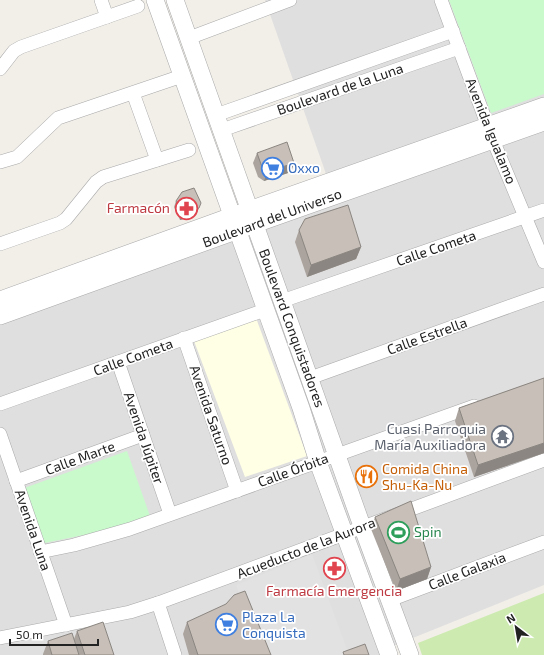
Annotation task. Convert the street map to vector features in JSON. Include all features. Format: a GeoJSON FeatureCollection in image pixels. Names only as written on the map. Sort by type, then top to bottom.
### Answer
{"type":"FeatureCollection","features":[{"type":"Feature","properties":{"kind":"street"},"geometry":{"type":"LineString","coordinates":[[101,0],[106,17]]}},
{"type":"Feature","properties":{"kind":"street","name":"Boulevard Conquistadores"},"geometry":{"type":"LineString","coordinates":[[155,0],[301,408],[318,462],[389,655]]}},
{"type":"Feature","properties":{"kind":"street","name":"Boulevard Conquistadores"},"geometry":{"type":"LineString","coordinates":[[175,0],[362,526],[410,655]]}},
{"type":"Feature","properties":{"kind":"street"},"geometry":{"type":"LineString","coordinates":[[189,38],[271,3],[290,0]]}},
{"type":"Feature","properties":{"kind":"street","name":"Avenida Igualamo"},"geometry":{"type":"LineString","coordinates":[[441,0],[490,133],[544,262]]}},
{"type":"Feature","properties":{"kind":"street"},"geometry":{"type":"LineString","coordinates":[[0,69],[17,49],[138,6]]}},
{"type":"Feature","properties":{"kind":"street","name":"Boulevard de la Luna"},"geometry":{"type":"LineString","coordinates":[[219,123],[302,85],[453,31]]}},
{"type":"Feature","properties":{"kind":"street","name":"Boulevard de la Luna"},"geometry":{"type":"LineString","coordinates":[[219,123],[308,100],[459,48]]}},
{"type":"Feature","properties":{"kind":"street"},"geometry":{"type":"LineString","coordinates":[[0,162],[17,157],[58,118],[182,76]]}},
{"type":"Feature","properties":{"kind":"street"},"geometry":{"type":"LineString","coordinates":[[302,85],[308,100]]}},
{"type":"Feature","properties":{"kind":"street"},"geometry":{"type":"LineString","coordinates":[[133,93],[156,160]]}},
{"type":"Feature","properties":{"kind":"street","name":"Boulevard del Universo"},"geometry":{"type":"LineString","coordinates":[[0,300],[235,223],[490,133],[544,106]]}},
{"type":"Feature","properties":{"kind":"street","name":"Boulevard del Universo"},"geometry":{"type":"LineString","coordinates":[[490,133],[544,122]]}},
{"type":"Feature","properties":{"kind":"street"},"geometry":{"type":"LineString","coordinates":[[0,244],[60,223],[66,219],[96,182],[103,177],[189,150]]}},
{"type":"Feature","properties":{"kind":"street","name":"Calle Cometa"},"geometry":{"type":"LineString","coordinates":[[282,301],[544,210]]}},
{"type":"Feature","properties":{"kind":"street","name":"Boulevard del Universo"},"geometry":{"type":"LineString","coordinates":[[0,316],[235,223]]}},
{"type":"Feature","properties":{"kind":"street","name":"Calle Estrella"},"geometry":{"type":"LineString","coordinates":[[310,378],[544,294]]}},
{"type":"Feature","properties":{"kind":"street","name":"Calle Cometa"},"geometry":{"type":"LineString","coordinates":[[0,404],[265,310]]}},
{"type":"Feature","properties":{"kind":"street","name":"Avenida Saturno"},"geometry":{"type":"LineString","coordinates":[[184,338],[237,491]]}},
{"type":"Feature","properties":{"kind":"street","name":"Avenida Júpiter"},"geometry":{"type":"LineString","coordinates":[[118,362],[170,514]]}},
{"type":"Feature","properties":{"kind":"street","name":"Calle Órbita"},"geometry":{"type":"LineString","coordinates":[[40,552],[105,537],[487,401]]}},
{"type":"Feature","properties":{"kind":"street","name":"Avenida Luna"},"geometry":{"type":"LineString","coordinates":[[0,434],[66,625]]}},
{"type":"Feature","properties":{"kind":"street","name":"Calle Marte"},"geometry":{"type":"LineString","coordinates":[[16,481],[143,435]]}},
{"type":"Feature","properties":{"kind":"street","name":"Acueducto de la Aurora"},"geometry":{"type":"LineString","coordinates":[[0,638],[130,612],[158,603],[245,572],[362,526],[544,460]]}},
{"type":"Feature","properties":{"kind":"street","name":"Calle Galaxia"},"geometry":{"type":"LineString","coordinates":[[390,600],[544,542]]}},
{"type":"Feature","properties":{"kind":"street"},"geometry":{"type":"LineString","coordinates":[[158,603],[176,655]]}},
{"type":"Feature","properties":{"kind":"shaded area"},"geometry":{"type":"Polygon","coordinates":[[[265,0],[544,0],[544,585],[393,646],[396,655],[0,655],[0,310],[332,191],[265,0]]]}},
{"type":"Feature","properties":{"kind":"shaded area"},"geometry":{"type":"Polygon","coordinates":[[[256,318],[307,456],[245,477],[194,341],[256,318]]]}},
{"type":"Feature","properties":{"kind":"shaded area"},"geometry":{"type":"Polygon","coordinates":[[[312,554],[349,655],[262,655],[236,585],[312,554]]]}},
{"type":"Feature","properties":{"kind":"green space"},"geometry":{"type":"Polygon","coordinates":[[[449,0],[544,0],[544,94],[491,113],[449,0]]]}},
{"type":"Feature","properties":{"kind":"green space"},"geometry":{"type":"Polygon","coordinates":[[[127,451],[150,516],[103,531],[35,545],[16,491],[127,451]]]}},
{"type":"Feature","properties":{"kind":"green space"},"geometry":{"type":"Polygon","coordinates":[[[544,593],[544,655],[422,655],[418,643],[544,593]]]}},
{"type":"Feature","properties":{"kind":"building"},"geometry":{"type":"Polygon","coordinates":[[[287,142],[294,163],[267,172],[262,167],[257,153],[287,142]]]}},
{"type":"Feature","properties":{"kind":"building","name":"Farmacón"},"geometry":{"type":"Polygon","coordinates":[[[194,188],[201,203],[199,208],[182,214],[176,201],[182,192],[194,188]]]}},
{"type":"Feature","properties":{"kind":"building"},"geometry":{"type":"Polygon","coordinates":[[[348,205],[361,247],[311,265],[299,230],[305,219],[348,205]]]}},
{"type":"Feature","properties":{"kind":"building","name":"Cuasi Parroquia María Auxiliadora"},"geometry":{"type":"Polygon","coordinates":[[[544,378],[544,443],[478,465],[459,408],[544,378]]]}},
{"type":"Feature","properties":{"kind":"building"},"geometry":{"type":"Polygon","coordinates":[[[411,501],[431,567],[400,579],[375,517],[411,501]]]}},
{"type":"Feature","properties":{"kind":"building","name":"Plaza La Conquista"},"geometry":{"type":"Polygon","coordinates":[[[245,591],[271,655],[198,655],[187,622],[226,604],[234,595],[245,591]]]}},
{"type":"Feature","properties":{"kind":"building"},"geometry":{"type":"Polygon","coordinates":[[[103,622],[114,655],[85,655],[77,631],[103,622]]]}},
{"type":"Feature","properties":{"kind":"building"},"geometry":{"type":"Polygon","coordinates":[[[72,633],[79,655],[52,655],[48,641],[72,633]]]}},
{"type":"Feature","properties":{"kind":"building"},"geometry":{"type":"Polygon","coordinates":[[[365,644],[369,655],[344,655],[343,652],[365,644]]]}},
{"type":"Feature","properties":{"kind":"place","name":"Oxxo"},"geometry":{"type":"Point","coordinates":[272,168]}},
{"type":"Feature","properties":{"kind":"place","name":"Farmacón"},"geometry":{"type":"Point","coordinates":[186,208]}},
{"type":"Feature","properties":{"kind":"place","name":"Cuasi Parroquia María Auxiliadora"},"geometry":{"type":"Point","coordinates":[502,437]}},
{"type":"Feature","properties":{"kind":"place","name":"Comida China Shu-Ka-Nu"},"geometry":{"type":"Point","coordinates":[366,477]}},
{"type":"Feature","properties":{"kind":"place","name":"Spin"},"geometry":{"type":"Point","coordinates":[399,532]}},
{"type":"Feature","properties":{"kind":"place","name":"Farmacía Emergencia"},"geometry":{"type":"Point","coordinates":[334,569]}},
{"type":"Feature","properties":{"kind":"place","name":"Plaza La Conquista"},"geometry":{"type":"Point","coordinates":[226,625]}}]}
